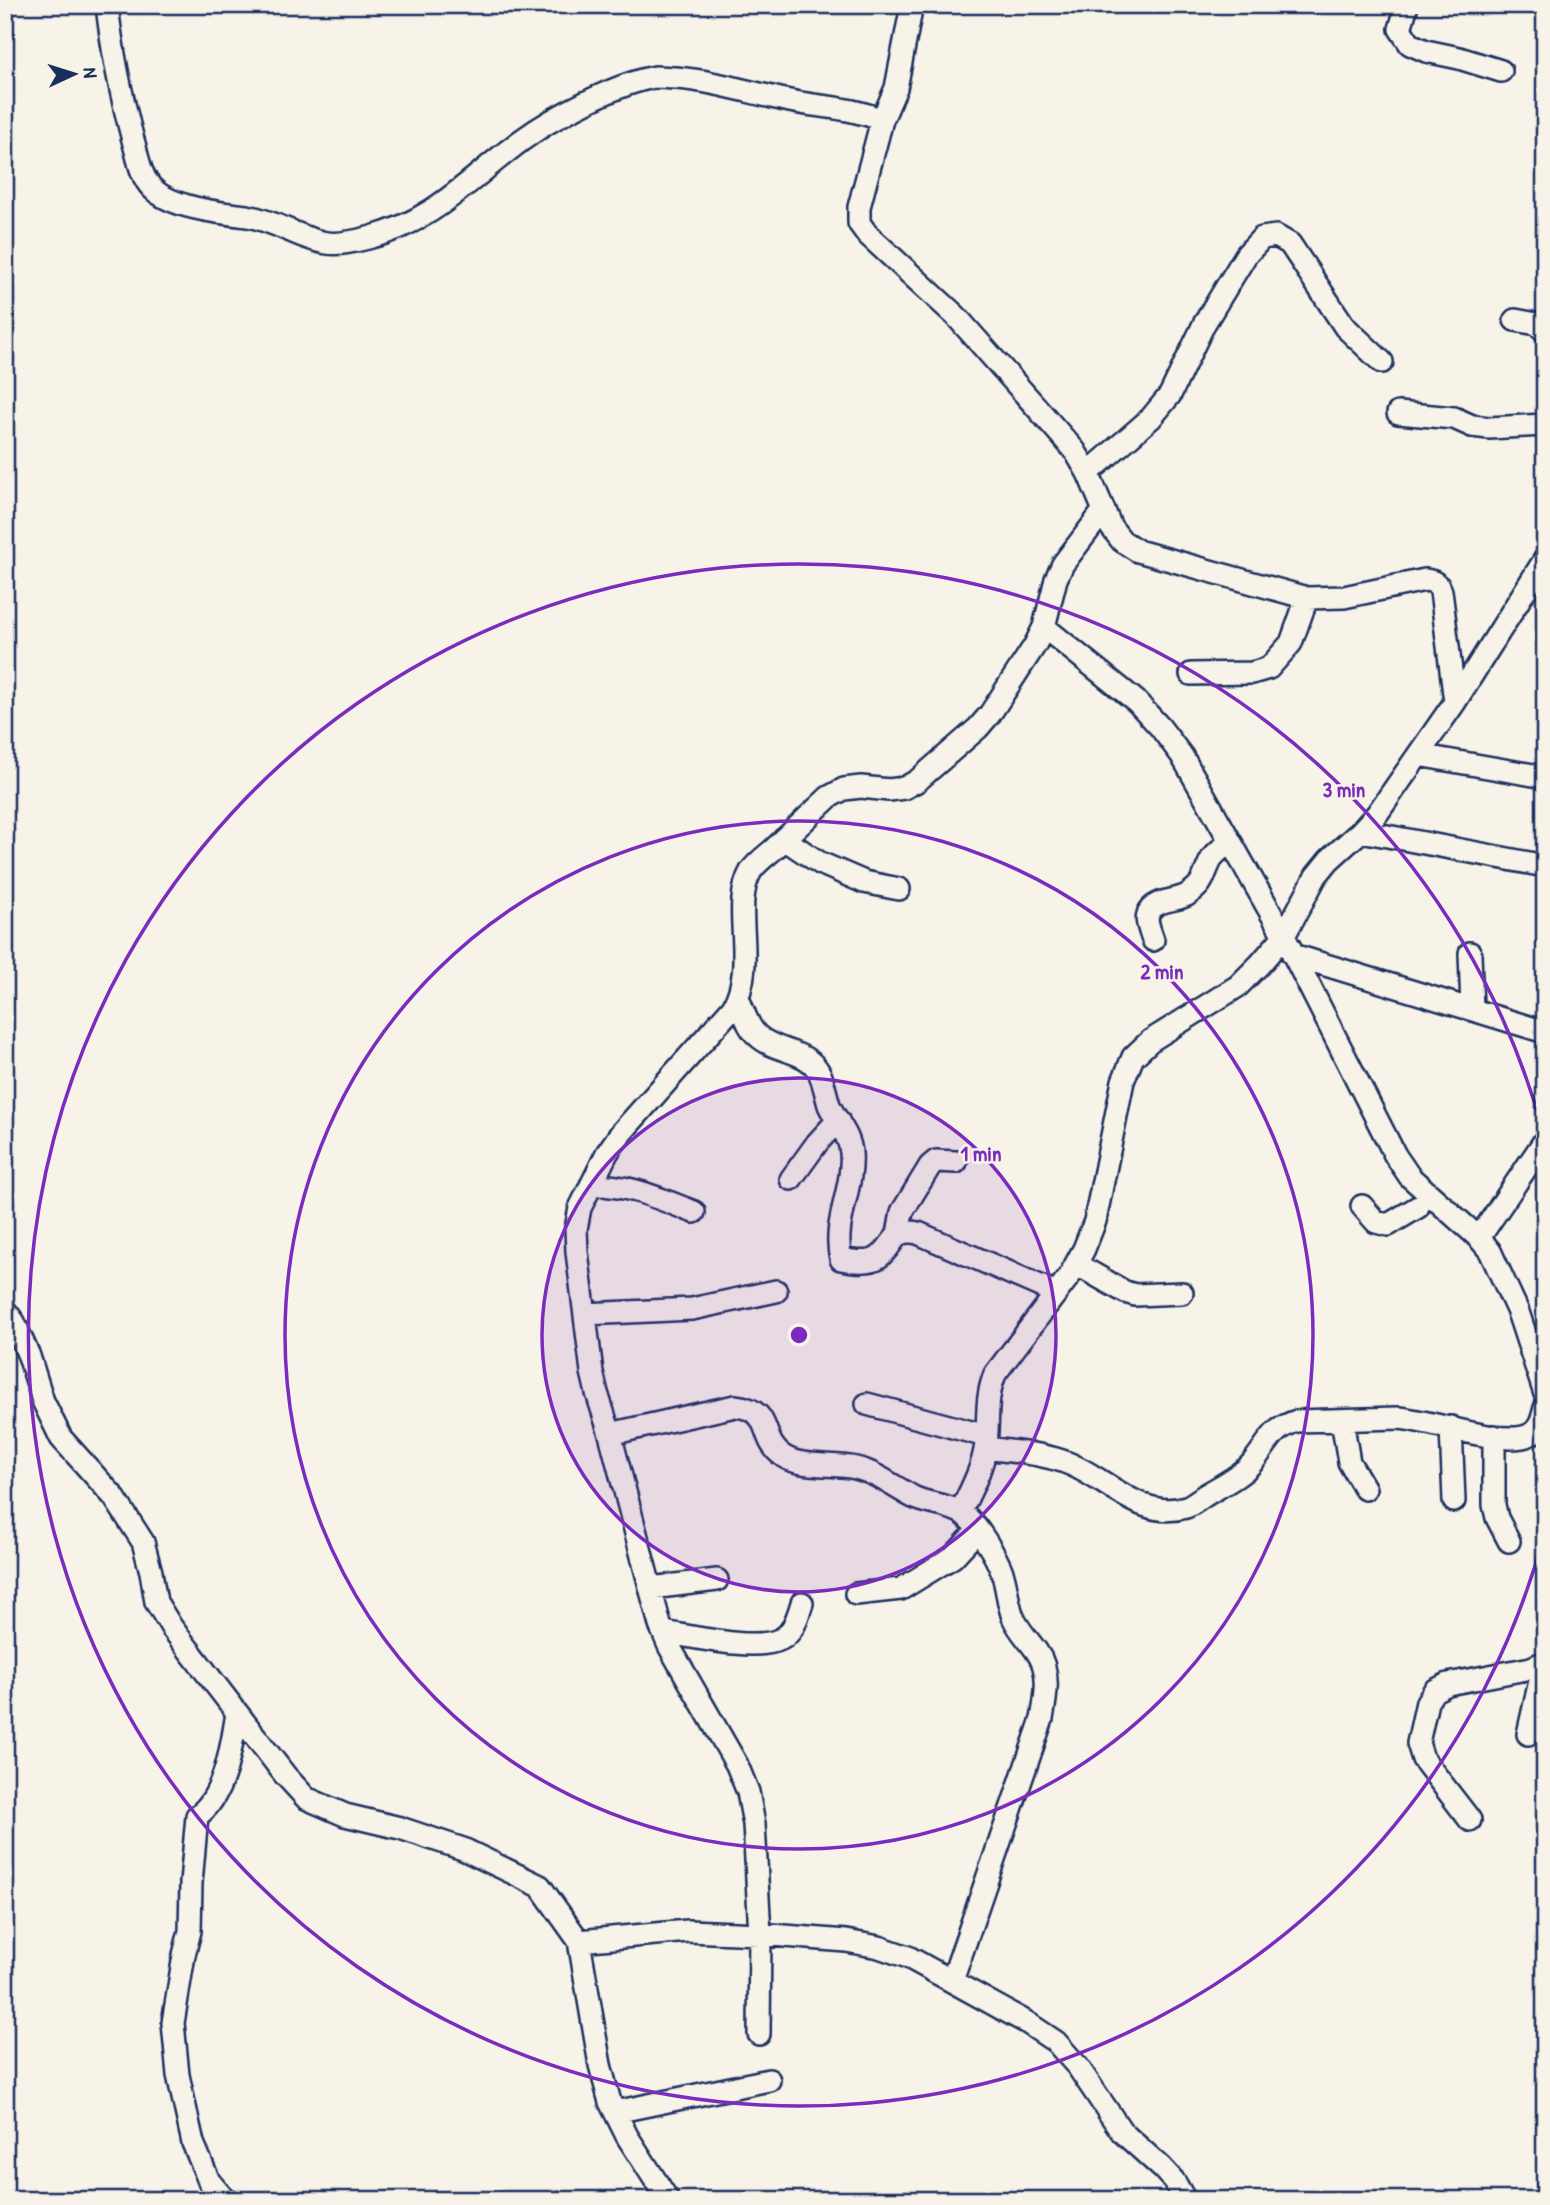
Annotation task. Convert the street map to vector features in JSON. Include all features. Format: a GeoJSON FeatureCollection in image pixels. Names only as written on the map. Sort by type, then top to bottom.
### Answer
{"type":"FeatureCollection","features":[{"type":"Feature","properties":{"kind":"street"},"geometry":{"type":"LineString","coordinates":[[107,5],[111,44],[126,114],[143,175],[152,189],[167,199],[227,214],[265,219],[327,243],[355,242],[389,233],[419,219],[458,193],[526,137],[568,112],[627,86],[656,77],[705,80],[788,101],[862,111],[883,120]]}},
{"type":"Feature","properties":{"kind":"street"},"geometry":{"type":"LineString","coordinates":[[912,5],[896,88],[883,120],[859,207],[859,223],[867,234],[956,316],[1075,451],[1088,473],[1111,527],[1122,541],[1138,551],[1307,598],[1343,597],[1425,580],[1439,585],[1455,702]]}},
{"type":"Feature","properties":{"kind":"street"},"geometry":{"type":"LineString","coordinates":[[1408,5],[1400,29],[1410,44],[1426,51],[1501,71]]}},
{"type":"Feature","properties":{"kind":"street"},"geometry":{"type":"LineString","coordinates":[[1088,473],[1150,418],[1170,395],[1204,324],[1246,256],[1262,238],[1276,236],[1290,244],[1345,327],[1382,362]]}},
{"type":"Feature","properties":{"kind":"street"},"geometry":{"type":"LineString","coordinates":[[1515,320],[1537,324],[1545,331]]}},
{"type":"Feature","properties":{"kind":"street"},"geometry":{"type":"LineString","coordinates":[[1398,412],[1454,418],[1472,426],[1489,428],[1545,425]]}},
{"type":"Feature","properties":{"kind":"street"},"geometry":{"type":"LineString","coordinates":[[759,2034],[760,1934],[754,1824],[748,1792],[737,1765],[663,1632],[650,1588],[592,1372],[576,1229],[580,1208],[607,1153],[621,1133],[733,1007],[738,998],[745,970],[745,886],[752,869],[829,797],[844,789],[904,788],[917,781],[978,727],[990,714],[1035,645],[1044,627],[1056,579],[1063,564],[1104,510]]}},
{"type":"Feature","properties":{"kind":"street"},"geometry":{"type":"LineString","coordinates":[[961,1511],[982,1465],[986,1442],[988,1391],[995,1374],[1076,1264],[1095,1221],[1123,1081],[1133,1057],[1150,1041],[1238,986],[1260,964],[1289,945],[1316,876],[1377,814],[1455,702],[1545,559]]}},
{"type":"Feature","properties":{"kind":"street"},"geometry":{"type":"LineString","coordinates":[[1191,674],[1252,673],[1269,668],[1291,643],[1307,598]]}},
{"type":"Feature","properties":{"kind":"street"},"geometry":{"type":"LineString","coordinates":[[1044,627],[1136,701],[1182,756],[1289,945],[1395,1156],[1425,1202],[1479,1238],[1490,1251],[1518,1312],[1545,1394]]}},
{"type":"Feature","properties":{"kind":"street"},"geometry":{"type":"LineString","coordinates":[[1418,755],[1545,777]]}},
{"type":"Feature","properties":{"kind":"street"},"geometry":{"type":"LineString","coordinates":[[1361,831],[1545,866]]}},
{"type":"Feature","properties":{"kind":"street"},"geometry":{"type":"LineString","coordinates":[[784,839],[820,863],[864,882],[899,889]]}},
{"type":"Feature","properties":{"kind":"street"},"geometry":{"type":"LineString","coordinates":[[1153,940],[1147,924],[1152,908],[1160,903],[1184,897],[1200,885],[1211,858],[1230,842]]}},
{"type":"Feature","properties":{"kind":"street"},"geometry":{"type":"LineString","coordinates":[[1289,945],[1545,1032]]}},
{"type":"Feature","properties":{"kind":"street"},"geometry":{"type":"LineString","coordinates":[[1470,953],[1472,1009]]}},
{"type":"Feature","properties":{"kind":"street"},"geometry":{"type":"LineString","coordinates":[[738,998],[750,1027],[758,1036],[769,1044],[813,1063],[830,1107],[847,1137],[851,1167],[839,1236],[841,1259],[861,1261],[879,1257],[898,1234],[902,1212],[930,1166],[936,1161],[956,1162]]}},
{"type":"Feature","properties":{"kind":"street"},"geometry":{"type":"LineString","coordinates":[[791,1179],[838,1120]]}},
{"type":"Feature","properties":{"kind":"street"},"geometry":{"type":"LineString","coordinates":[[1479,1238],[1545,1140]]}},
{"type":"Feature","properties":{"kind":"street"},"geometry":{"type":"LineString","coordinates":[[591,1185],[612,1184],[636,1189],[694,1212]]}},
{"type":"Feature","properties":{"kind":"street"},"geometry":{"type":"LineString","coordinates":[[1362,1206],[1376,1222],[1388,1225],[1425,1202]]}},
{"type":"Feature","properties":{"kind":"street"},"geometry":{"type":"LineString","coordinates":[[898,1234],[908,1231],[918,1233],[1056,1293]]}},
{"type":"Feature","properties":{"kind":"street"},"geometry":{"type":"LineString","coordinates":[[1076,1264],[1135,1295],[1182,1293]]}},
{"type":"Feature","properties":{"kind":"street"},"geometry":{"type":"LineString","coordinates":[[585,1314],[692,1309],[776,1291]]}},
{"type":"Feature","properties":{"kind":"street"},"geometry":{"type":"LineString","coordinates":[[5,1310],[15,1322],[43,1401],[61,1438],[114,1497],[143,1542],[156,1602],[172,1628],[285,1775],[306,1798],[345,1815],[400,1828],[463,1849],[540,1886],[579,1941],[600,2065],[610,2102],[665,2199]]}},
{"type":"Feature","properties":{"kind":"street"},"geometry":{"type":"LineString","coordinates":[[867,1404],[986,1442],[1070,1464],[1144,1506],[1166,1511],[1187,1507],[1244,1471],[1253,1463],[1272,1434],[1284,1425],[1297,1421],[1413,1418],[1516,1439],[1532,1434],[1542,1423],[1545,1408]]}},
{"type":"Feature","properties":{"kind":"street"},"geometry":{"type":"LineString","coordinates":[[610,1434],[735,1406],[750,1407],[759,1415],[772,1445],[782,1456],[796,1462],[855,1468],[873,1473],[915,1498],[961,1511],[1000,1567],[1012,1615],[1019,1630],[1039,1654],[1046,1674],[1046,1698],[1042,1719],[952,1981]]}},
{"type":"Feature","properties":{"kind":"street"},"geometry":{"type":"LineString","coordinates":[[1342,1420],[1349,1462],[1364,1489]]}},
{"type":"Feature","properties":{"kind":"street"},"geometry":{"type":"LineString","coordinates":[[1451,1427],[1454,1502]]}},
{"type":"Feature","properties":{"kind":"street"},"geometry":{"type":"LineString","coordinates":[[1493,1436],[1494,1505],[1497,1518],[1509,1541]]}},
{"type":"Feature","properties":{"kind":"street"},"geometry":{"type":"LineString","coordinates":[[856,1594],[901,1589],[953,1557],[977,1531]]}},
{"type":"Feature","properties":{"kind":"street"},"geometry":{"type":"LineString","coordinates":[[650,1588],[717,1580]]}},
{"type":"Feature","properties":{"kind":"street"},"geometry":{"type":"LineString","coordinates":[[663,1632],[742,1643],[764,1643],[782,1639],[794,1626],[802,1602]]}},
{"type":"Feature","properties":{"kind":"street"},"geometry":{"type":"LineString","coordinates":[[1528,1734],[1544,1663]]}},
{"type":"Feature","properties":{"kind":"street"},"geometry":{"type":"LineString","coordinates":[[1470,1820],[1423,1759],[1418,1743],[1427,1702],[1434,1691],[1448,1684],[1531,1668],[1544,1663]]}},
{"type":"Feature","properties":{"kind":"street"},"geometry":{"type":"LineString","coordinates":[[225,2200],[209,2181],[193,2143],[178,2076],[173,2023],[190,1931],[197,1815],[211,1804],[225,1772],[237,1713]]}},
{"type":"Feature","properties":{"kind":"street"},"geometry":{"type":"LineString","coordinates":[[579,1941],[688,1931],[760,1934],[846,1941],[879,1947],[908,1957],[1026,2022],[1056,2042],[1078,2067],[1122,2132],[1162,2168],[1174,2181],[1185,2200]]}},
{"type":"Feature","properties":{"kind":"street"},"geometry":{"type":"LineString","coordinates":[[615,2112],[769,2080]]}}]}
